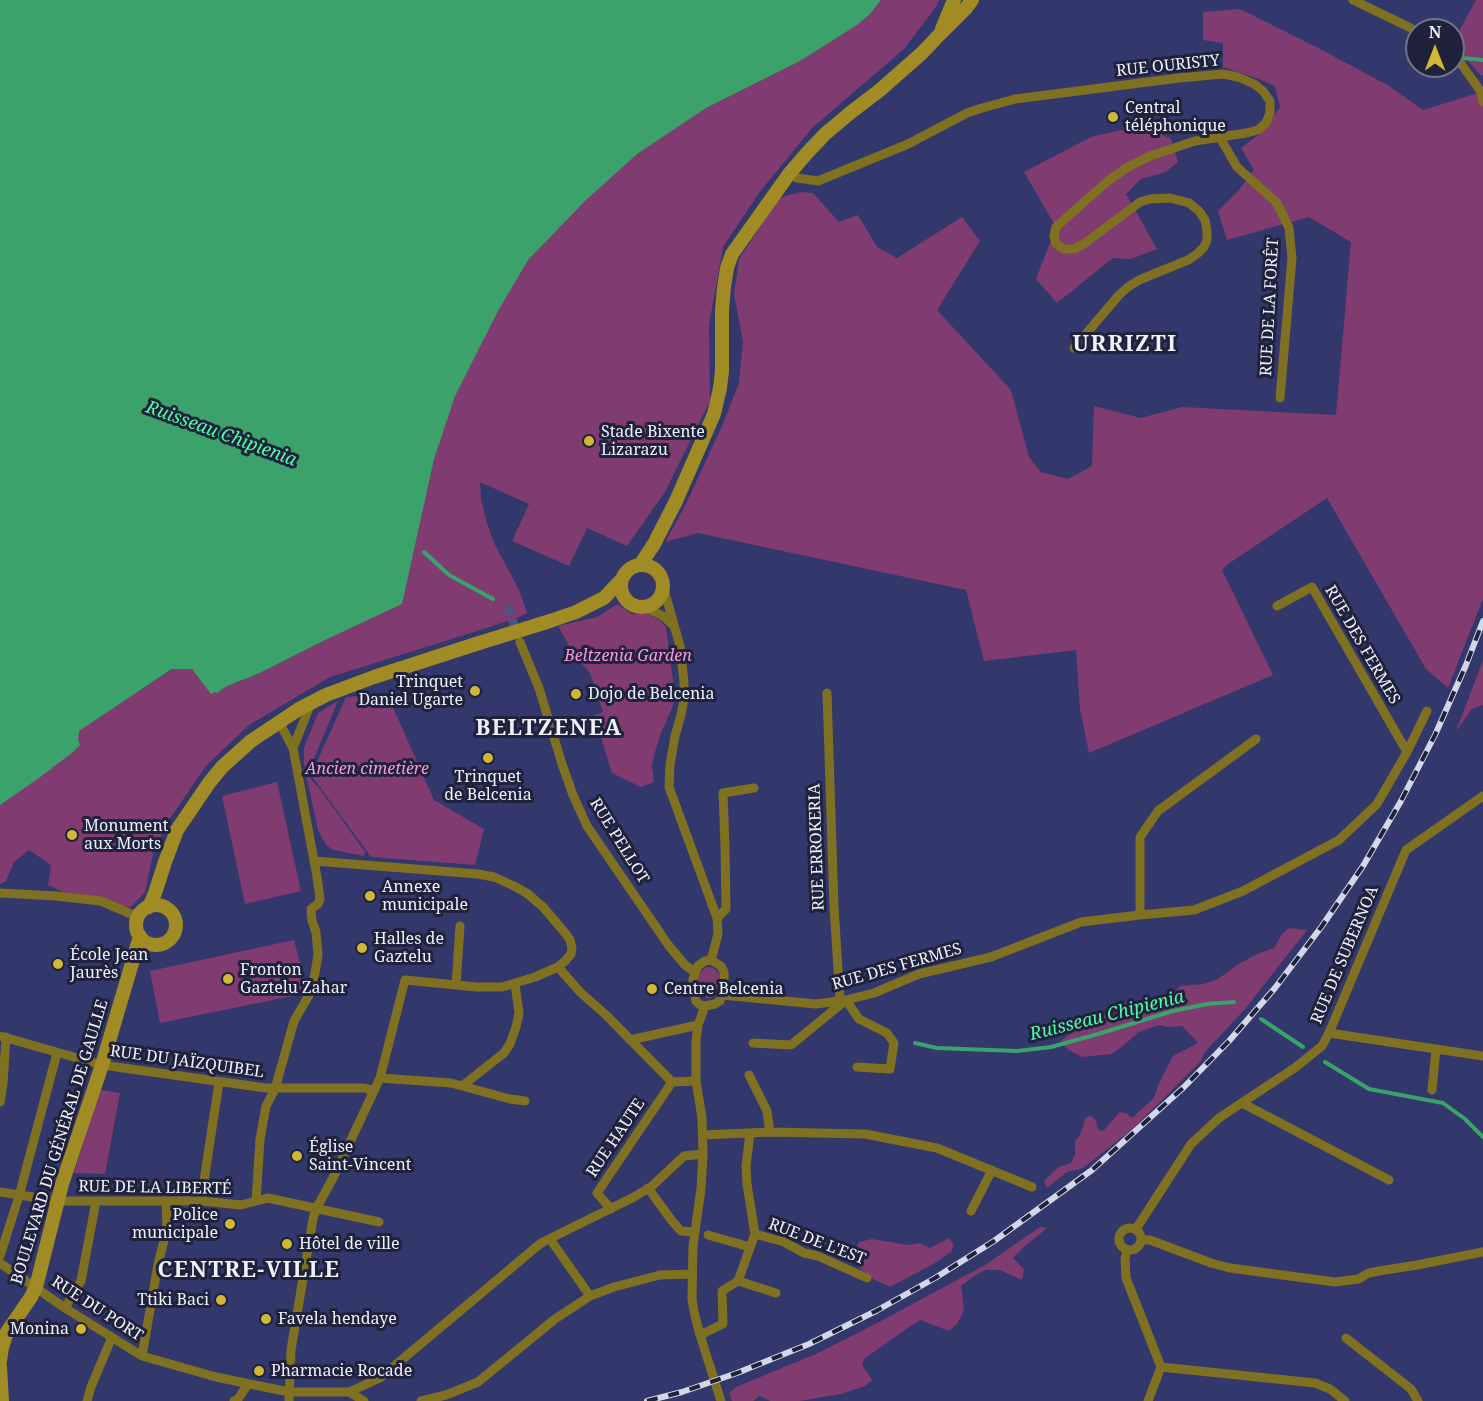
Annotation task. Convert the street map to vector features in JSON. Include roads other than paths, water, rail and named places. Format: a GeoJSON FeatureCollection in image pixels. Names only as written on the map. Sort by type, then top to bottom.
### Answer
{"type":"FeatureCollection","features":[{"type":"Feature","properties":{"kind":"main road"},"geometry":{"type":"LineString","coordinates":[[940,34],[954,0]]}},
{"type":"Feature","properties":{"kind":"main road"},"geometry":{"type":"LineString","coordinates":[[640,565],[654,544],[676,501],[714,414],[722,371],[724,287],[732,254],[789,174],[825,134],[922,53],[972,0]]}},
{"type":"Feature","properties":{"kind":"main road"},"geometry":{"type":"LineString","coordinates":[[622,579],[622,592],[625,598],[634,605],[644,606],[655,602],[663,586],[655,569],[654,544]]}},
{"type":"Feature","properties":{"kind":"main road"},"geometry":{"type":"LineString","coordinates":[[156,906],[161,878],[177,830],[222,767],[251,741],[279,722],[311,702],[374,677],[576,612],[603,598],[629,569],[645,565],[655,569]]}},
{"type":"Feature","properties":{"kind":"main road"},"geometry":{"type":"LineString","coordinates":[[603,598],[625,598]]}},
{"type":"Feature","properties":{"kind":"main road"},"geometry":{"type":"LineString","coordinates":[[156,906],[172,913],[176,924],[173,935],[164,943],[145,940],[137,930],[136,923],[141,912],[156,906]]}},
{"type":"Feature","properties":{"kind":"main road","name":"BOULEVARD DU GÉNÉRAL DE GAULLE"},"geometry":{"type":"LineString","coordinates":[[0,1361],[8,1332],[36,1287],[62,1184],[102,1065],[133,962],[147,950],[145,940]]}},
{"type":"Feature","properties":{"kind":"main road"},"geometry":{"type":"LineString","coordinates":[[0,1367],[2,1401]]}},
{"type":"Feature","properties":{"kind":"street"},"geometry":{"type":"LineString","coordinates":[[1353,0],[1405,25]]}},
{"type":"Feature","properties":{"kind":"street"},"geometry":{"type":"LineString","coordinates":[[1465,70],[1480,92],[1483,102]]}},
{"type":"Feature","properties":{"kind":"street","name":"RUE OURISTY"},"geometry":{"type":"LineString","coordinates":[[789,174],[796,178],[818,181],[908,144],[967,113],[1015,99],[1223,74],[1254,84],[1270,101],[1270,112],[1266,123],[1258,130],[1172,147],[1128,166],[1056,227],[1054,236],[1056,244],[1064,249],[1074,249],[1140,202],[1170,198],[1189,204],[1199,211],[1205,220],[1207,231],[1204,247],[1197,254],[1128,287],[1074,348]]}},
{"type":"Feature","properties":{"kind":"street","name":"RUE DE LA FORÊT"},"geometry":{"type":"LineString","coordinates":[[1219,136],[1237,167],[1277,203],[1289,228],[1292,258],[1280,398]]}},
{"type":"Feature","properties":{"kind":"street"},"geometry":{"type":"LineString","coordinates":[[663,586],[675,627],[684,682],[684,699],[670,765],[669,787],[717,918],[718,934],[711,960]]}},
{"type":"Feature","properties":{"kind":"street","name":"RUE DES FERMES"},"geometry":{"type":"LineString","coordinates":[[1277,606],[1312,587],[1407,752]]}},
{"type":"Feature","properties":{"kind":"street"},"geometry":{"type":"LineString","coordinates":[[644,606],[663,616],[675,627]]}},
{"type":"Feature","properties":{"kind":"street","name":"RUE PELLOT"},"geometry":{"type":"LineString","coordinates":[[520,642],[539,688],[566,774],[587,826],[669,946],[685,965],[695,972]]}},
{"type":"Feature","properties":{"kind":"street","name":"RUE ERROKERIA"},"geometry":{"type":"LineString","coordinates":[[827,693],[834,907],[843,1000]]}},
{"type":"Feature","properties":{"kind":"street"},"geometry":{"type":"LineString","coordinates":[[293,748],[311,702]]}},
{"type":"Feature","properties":{"kind":"street","name":"RUE DES FERMES"},"geometry":{"type":"LineString","coordinates":[[722,996],[816,1004],[843,1000],[874,993],[919,974],[991,957],[1081,922],[1194,910],[1243,891],[1339,840],[1377,804],[1427,711]]}},
{"type":"Feature","properties":{"kind":"street"},"geometry":{"type":"LineString","coordinates":[[256,1201],[260,1140],[266,1106],[275,1089],[294,1021],[312,990],[318,955],[311,909],[318,904],[320,899],[314,861],[293,748],[279,722]]}},
{"type":"Feature","properties":{"kind":"street"},"geometry":{"type":"LineString","coordinates":[[1140,915],[1140,837],[1158,811],[1256,739]]}},
{"type":"Feature","properties":{"kind":"street"},"geometry":{"type":"LineString","coordinates":[[717,918],[726,909],[723,793],[753,788]]}},
{"type":"Feature","properties":{"kind":"street","name":"RUE DE SUBERNOA"},"geometry":{"type":"LineString","coordinates":[[1136,1229],[1191,1144],[1219,1118],[1296,1067],[1322,1046],[1406,850],[1483,796]]}},
{"type":"Feature","properties":{"kind":"street"},"geometry":{"type":"LineString","coordinates":[[289,1397],[292,1339],[313,1219],[380,1078],[405,980],[502,987],[535,977],[558,966],[571,954],[572,949],[566,934],[543,907],[528,894],[494,877],[314,861]]}},
{"type":"Feature","properties":{"kind":"street"},"geometry":{"type":"LineString","coordinates":[[0,893],[101,901],[138,916]]}},
{"type":"Feature","properties":{"kind":"street"},"geometry":{"type":"LineString","coordinates":[[456,985],[460,926]]}},
{"type":"Feature","properties":{"kind":"street"},"geometry":{"type":"LineString","coordinates":[[711,960],[721,966],[724,972],[722,996],[715,1004],[705,1006],[700,1005],[694,997],[695,972],[698,966],[711,960]]}},
{"type":"Feature","properties":{"kind":"street"},"geometry":{"type":"LineString","coordinates":[[558,966],[580,992],[672,1082],[696,1081]]}},
{"type":"Feature","properties":{"kind":"street"},"geometry":{"type":"LineString","coordinates":[[462,1086],[504,1053],[510,1044],[519,1013],[515,984]]}},
{"type":"Feature","properties":{"kind":"street"},"geometry":{"type":"LineString","coordinates":[[753,1043],[791,1045],[843,1000],[859,1019],[887,1033],[894,1043],[890,1069],[856,1067]]}},
{"type":"Feature","properties":{"kind":"street"},"geometry":{"type":"LineString","coordinates":[[705,1006],[698,1025],[696,1041],[696,1081],[703,1135],[703,1154],[695,1232],[692,1300],[707,1359],[722,1401]]}},
{"type":"Feature","properties":{"kind":"street"},"geometry":{"type":"LineString","coordinates":[[630,1040],[698,1025]]}},
{"type":"Feature","properties":{"kind":"street"},"geometry":{"type":"LineString","coordinates":[[1329,1033],[1483,1056]]}},
{"type":"Feature","properties":{"kind":"street"},"geometry":{"type":"LineString","coordinates":[[0,1102],[3,1084],[3,1036]]}},
{"type":"Feature","properties":{"kind":"street","name":"RUE DU JAÏZQUIBEL"},"geometry":{"type":"LineString","coordinates":[[3,1036],[102,1065],[275,1089],[365,1088],[373,1091]]}},
{"type":"Feature","properties":{"kind":"street"},"geometry":{"type":"LineString","coordinates":[[1432,1089],[1436,1049]]}},
{"type":"Feature","properties":{"kind":"street"},"geometry":{"type":"LineString","coordinates":[[0,1256],[19,1196],[57,1053]]}},
{"type":"Feature","properties":{"kind":"street"},"geometry":{"type":"LineString","coordinates":[[749,1075],[767,1110],[770,1132]]}},
{"type":"Feature","properties":{"kind":"street"},"geometry":{"type":"LineString","coordinates":[[380,1078],[451,1083],[525,1101]]}},
{"type":"Feature","properties":{"kind":"street"},"geometry":{"type":"LineString","coordinates":[[201,1201],[219,1082]]}},
{"type":"Feature","properties":{"kind":"street","name":"RUE HAUTE"},"geometry":{"type":"LineString","coordinates":[[611,1209],[597,1193],[672,1082]]}},
{"type":"Feature","properties":{"kind":"street"},"geometry":{"type":"LineString","coordinates":[[1242,1103],[1389,1180]]}},
{"type":"Feature","properties":{"kind":"street"},"geometry":{"type":"LineString","coordinates":[[703,1135],[770,1132],[865,1134],[937,1148],[1032,1187]]}},
{"type":"Feature","properties":{"kind":"street"},"geometry":{"type":"LineString","coordinates":[[700,1335],[723,1324],[722,1292],[738,1281],[755,1234],[746,1166],[750,1133]]}},
{"type":"Feature","properties":{"kind":"street"},"geometry":{"type":"LineString","coordinates":[[349,1392],[380,1378],[541,1243],[648,1188],[670,1171],[684,1156],[703,1154]]}},
{"type":"Feature","properties":{"kind":"street"},"geometry":{"type":"LineString","coordinates":[[971,1212],[992,1170]]}},
{"type":"Feature","properties":{"kind":"street"},"geometry":{"type":"LineString","coordinates":[[648,1188],[681,1231],[695,1232]]}},
{"type":"Feature","properties":{"kind":"street","name":"RUE DE LA LIBERTÉ"},"geometry":{"type":"LineString","coordinates":[[0,1192],[57,1201],[201,1201],[241,1205],[268,1198],[379,1222]]}},
{"type":"Feature","properties":{"kind":"street"},"geometry":{"type":"LineString","coordinates":[[65,1308],[81,1281],[96,1201]]}},
{"type":"Feature","properties":{"kind":"street"},"geometry":{"type":"LineString","coordinates":[[142,1356],[158,1264],[167,1229],[166,1201]]}},
{"type":"Feature","properties":{"kind":"street"},"geometry":{"type":"LineString","coordinates":[[1131,1227],[1136,1229],[1142,1240],[1133,1250],[1127,1250],[1121,1246],[1120,1233],[1131,1227]]}},
{"type":"Feature","properties":{"kind":"street","name":"RUE DE L'EST"},"geometry":{"type":"LineString","coordinates":[[755,1234],[784,1242],[804,1253],[818,1256],[867,1278]]}},
{"type":"Feature","properties":{"kind":"street"},"geometry":{"type":"LineString","coordinates":[[708,1235],[750,1247]]}},
{"type":"Feature","properties":{"kind":"street"},"geometry":{"type":"LineString","coordinates":[[550,1239],[590,1296]]}},
{"type":"Feature","properties":{"kind":"street"},"geometry":{"type":"LineString","coordinates":[[1142,1240],[1150,1240],[1230,1268],[1335,1282],[1358,1279],[1379,1271],[1483,1252]]}},
{"type":"Feature","properties":{"kind":"street"},"geometry":{"type":"LineString","coordinates":[[1127,1250],[1126,1278],[1161,1367],[1148,1401]]}},
{"type":"Feature","properties":{"kind":"street","name":"RUE DU PORT"},"geometry":{"type":"LineString","coordinates":[[0,1263],[65,1308],[142,1356],[289,1397],[349,1392]]}},
{"type":"Feature","properties":{"kind":"street"},"geometry":{"type":"LineString","coordinates":[[421,1401],[446,1395],[478,1382],[555,1319],[590,1296],[660,1275],[692,1274]]}},
{"type":"Feature","properties":{"kind":"street"},"geometry":{"type":"LineString","coordinates":[[738,1281],[776,1293]]}},
{"type":"Feature","properties":{"kind":"street"},"geometry":{"type":"LineString","coordinates":[[87,1401],[112,1337]]}},
{"type":"Feature","properties":{"kind":"street"},"geometry":{"type":"LineString","coordinates":[[1346,1338],[1411,1389],[1418,1401]]}},
{"type":"Feature","properties":{"kind":"street"},"geometry":{"type":"LineString","coordinates":[[1161,1367],[1315,1383],[1346,1401]]}},
{"type":"Feature","properties":{"kind":"street"},"geometry":{"type":"LineString","coordinates":[[234,1401],[238,1399],[248,1384]]}},
{"type":"Feature","properties":{"kind":"street"},"geometry":{"type":"LineString","coordinates":[[349,1392],[364,1401]]}},
{"type":"Feature","properties":{"kind":"water"},"geometry":{"type":"Polygon","coordinates":[[[0,0],[881,0],[857,25],[800,61],[706,108],[637,154],[586,200],[528,260],[498,311],[455,396],[434,459],[402,604],[260,673],[227,686],[217,693],[211,694],[192,669],[172,669],[79,731],[80,745],[73,752],[0,805],[0,0]]]}},
{"type":"Feature","properties":{"kind":"waterway"},"geometry":{"type":"LineString","coordinates":[[1465,58],[1483,60]]}},
{"type":"Feature","properties":{"kind":"waterway","name":"Ruisseau Chipienia"},"geometry":{"type":"LineString","coordinates":[[424,552],[449,575],[493,599]]}},
{"type":"Feature","properties":{"kind":"waterway","name":"Ruisseau Chipienia"},"geometry":{"type":"LineString","coordinates":[[915,1043],[937,1048],[1017,1051],[1051,1047],[1173,1011],[1207,1004],[1234,1002]]}},
{"type":"Feature","properties":{"kind":"waterway","name":"Ruisseau Chipienia"},"geometry":{"type":"LineString","coordinates":[[1261,1019],[1303,1047]]}},
{"type":"Feature","properties":{"kind":"waterway","name":"Ruisseau Chipienia"},"geometry":{"type":"LineString","coordinates":[[1325,1062],[1369,1089],[1443,1103],[1465,1119],[1483,1137]]}},
{"type":"Feature","properties":{"kind":"tunnel"},"geometry":{"type":"LineString","coordinates":[[508,606],[517,634]]}},
{"type":"Feature","properties":{"kind":"railway"},"geometry":{"type":"LineString","coordinates":[[647,1401],[682,1392],[737,1373],[809,1344],[876,1311],[935,1278],[994,1241],[1092,1170],[1184,1087],[1229,1041],[1275,988],[1322,926],[1363,866],[1401,801],[1435,735],[1483,621]]}},
{"type":"Feature","properties":{"kind":"place","name":"Central téléphonique"},"geometry":{"type":"Point","coordinates":[1113,117]}},
{"type":"Feature","properties":{"kind":"place","name":"Stade Bixente Lizarazu"},"geometry":{"type":"Point","coordinates":[589,441]}},
{"type":"Feature","properties":{"kind":"place","name":"Trinquet Daniel Ugarte"},"geometry":{"type":"Point","coordinates":[475,691]}},
{"type":"Feature","properties":{"kind":"place","name":"Dojo de Belcenia"},"geometry":{"type":"Point","coordinates":[576,694]}},
{"type":"Feature","properties":{"kind":"place","name":"Trinquet de Belcenia"},"geometry":{"type":"Point","coordinates":[488,758]}},
{"type":"Feature","properties":{"kind":"place","name":"Monument aux Morts"},"geometry":{"type":"Point","coordinates":[72,835]}},
{"type":"Feature","properties":{"kind":"place","name":"Annexe municipale"},"geometry":{"type":"Point","coordinates":[370,896]}},
{"type":"Feature","properties":{"kind":"place","name":"Halles de Gaztelu"},"geometry":{"type":"Point","coordinates":[362,948]}},
{"type":"Feature","properties":{"kind":"place","name":"École Jean Jaurès"},"geometry":{"type":"Point","coordinates":[58,964]}},
{"type":"Feature","properties":{"kind":"place","name":"Fronton Gaztelu Zahar"},"geometry":{"type":"Point","coordinates":[228,979]}},
{"type":"Feature","properties":{"kind":"place","name":"Centre Belcenia"},"geometry":{"type":"Point","coordinates":[652,989]}},
{"type":"Feature","properties":{"kind":"place","name":"Église Saint-Vincent"},"geometry":{"type":"Point","coordinates":[297,1156]}},
{"type":"Feature","properties":{"kind":"place","name":"Police municipale"},"geometry":{"type":"Point","coordinates":[230,1224]}},
{"type":"Feature","properties":{"kind":"place","name":"Hôtel de ville"},"geometry":{"type":"Point","coordinates":[287,1244]}},
{"type":"Feature","properties":{"kind":"place","name":"Ttiki Baci"},"geometry":{"type":"Point","coordinates":[221,1300]}},
{"type":"Feature","properties":{"kind":"place","name":"Favela hendaye"},"geometry":{"type":"Point","coordinates":[266,1319]}},
{"type":"Feature","properties":{"kind":"place","name":"Monina"},"geometry":{"type":"Point","coordinates":[81,1329]}},
{"type":"Feature","properties":{"kind":"place","name":"Pharmacie Rocade"},"geometry":{"type":"Point","coordinates":[259,1371]}},
{"type":"Feature","properties":{"kind":"district","name":"URRIZTI"},"geometry":{"type":"Point","coordinates":[1125,345]}},
{"type":"Feature","properties":{"kind":"district","name":"BELTZENEA"},"geometry":{"type":"Point","coordinates":[549,729]}},
{"type":"Feature","properties":{"kind":"district","name":"CENTRE-VILLE"},"geometry":{"type":"Point","coordinates":[249,1271]}},
{"type":"Feature","properties":{"kind":"park label","name":"Beltzenia Garden"},"geometry":{"type":"Point","coordinates":[628,656]}},
{"type":"Feature","properties":{"kind":"park label","name":"Ancien cimetière"},"geometry":{"type":"Point","coordinates":[367,769]}}]}
